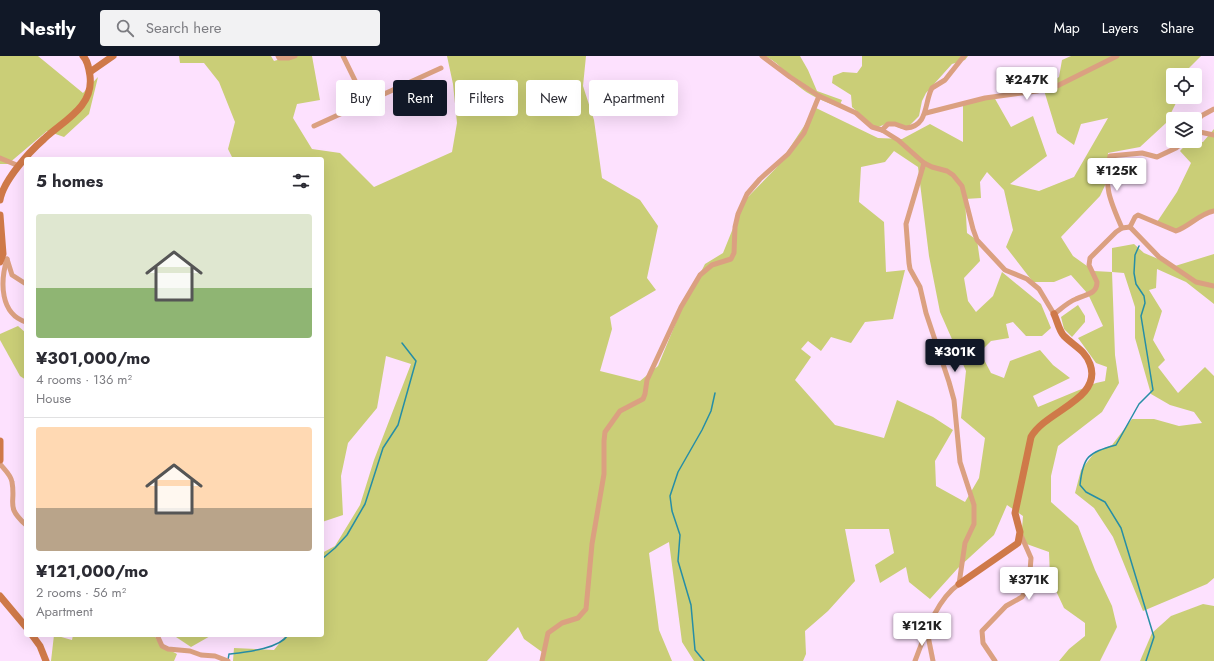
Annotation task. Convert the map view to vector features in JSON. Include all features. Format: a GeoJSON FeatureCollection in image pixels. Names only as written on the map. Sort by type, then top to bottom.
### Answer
{"type":"FeatureCollection","features":[{"type":"Feature","properties":{"kind":"street"},"geometry":{"type":"LineString","coordinates":[[27,157],[41,141],[77,112],[85,102],[91,82],[90,72],[84,56]]}},
{"type":"Feature","properties":{"kind":"street"},"geometry":{"type":"LineString","coordinates":[[90,72],[113,56]]}},
{"type":"Feature","properties":{"kind":"street"},"geometry":{"type":"LineString","coordinates":[[278,56],[279,58],[289,58],[295,56]]}},
{"type":"Feature","properties":{"kind":"street"},"geometry":{"type":"LineString","coordinates":[[343,56],[355,80]]}},
{"type":"Feature","properties":{"kind":"street"},"geometry":{"type":"LineString","coordinates":[[762,56],[819,96],[856,113],[872,127],[882,130],[898,140],[924,162],[932,167],[947,171],[958,180],[964,192],[977,240],[1005,270],[1027,279],[1039,289],[1054,314],[1064,336],[1085,354],[1092,369],[1090,386],[1086,392],[1050,417],[1035,430],[1031,437],[1015,513],[1020,532],[1031,558],[1029,585],[1022,597],[1006,606],[982,631],[983,643],[995,661]]}},
{"type":"Feature","properties":{"kind":"street"},"geometry":{"type":"LineString","coordinates":[[882,130],[888,124],[895,124],[906,128],[916,125],[926,113],[932,88],[945,80],[964,56]]}},
{"type":"Feature","properties":{"kind":"street"},"geometry":{"type":"LineString","coordinates":[[926,113],[985,98],[1037,91],[1057,86],[1117,56]]}},
{"type":"Feature","properties":{"kind":"street"},"geometry":{"type":"LineString","coordinates":[[385,94],[441,68]]}},
{"type":"Feature","properties":{"kind":"street"},"geometry":{"type":"LineString","coordinates":[[542,661],[548,633],[562,623],[578,618],[586,609],[592,544],[604,474],[604,441],[608,426],[620,411],[643,399],[647,380],[691,289],[707,268],[731,259],[734,253],[735,227],[738,214],[747,194],[760,179],[788,154],[804,133],[819,96]]}},
{"type":"Feature","properties":{"kind":"street"},"geometry":{"type":"LineString","coordinates":[[1202,116],[1214,109]]}},
{"type":"Feature","properties":{"kind":"street"},"geometry":{"type":"LineString","coordinates":[[314,126],[337,116]]}},
{"type":"Feature","properties":{"kind":"street"},"geometry":{"type":"LineString","coordinates":[[1202,133],[1214,135]]}},
{"type":"Feature","properties":{"kind":"street"},"geometry":{"type":"LineString","coordinates":[[1122,228],[1110,200],[1107,185],[1107,171],[1110,156],[1142,153],[1157,157],[1176,148]]}},
{"type":"Feature","properties":{"kind":"street"},"geometry":{"type":"LineString","coordinates":[[0,158],[19,166]]}},
{"type":"Feature","properties":{"kind":"street"},"geometry":{"type":"LineString","coordinates":[[0,200],[6,186],[24,160]]}},
{"type":"Feature","properties":{"kind":"street"},"geometry":{"type":"LineString","coordinates":[[924,162],[908,217],[907,236],[910,269],[920,287],[926,313],[954,400],[960,462],[974,505],[974,524],[965,543],[959,584]]}},
{"type":"Feature","properties":{"kind":"street"},"geometry":{"type":"LineString","coordinates":[[1130,227],[1135,216],[1138,215],[1176,231],[1183,228],[1204,213],[1214,211]]}},
{"type":"Feature","properties":{"kind":"street"},"geometry":{"type":"LineString","coordinates":[[0,215],[3,258],[1,288],[4,301],[9,312],[19,320],[24,321]]}},
{"type":"Feature","properties":{"kind":"street"},"geometry":{"type":"LineString","coordinates":[[1054,314],[1076,298],[1091,294],[1095,290],[1098,282],[1089,265],[1090,258],[1122,228],[1130,227]]}},
{"type":"Feature","properties":{"kind":"street"},"geometry":{"type":"LineString","coordinates":[[1130,227],[1146,246],[1159,257],[1196,282],[1214,286]]}},
{"type":"Feature","properties":{"kind":"street"},"geometry":{"type":"LineString","coordinates":[[3,258],[12,275],[24,283]]}},
{"type":"Feature","properties":{"kind":"street"},"geometry":{"type":"LineString","coordinates":[[0,441],[0,460]]}},
{"type":"Feature","properties":{"kind":"street"},"geometry":{"type":"LineString","coordinates":[[0,464],[8,473],[12,482],[12,505],[16,516],[24,523]]}},
{"type":"Feature","properties":{"kind":"street"},"geometry":{"type":"LineString","coordinates":[[915,661],[927,630],[949,592],[1018,543],[1020,532]]}},
{"type":"Feature","properties":{"kind":"street"},"geometry":{"type":"LineString","coordinates":[[0,596],[24,625]]}},
{"type":"Feature","properties":{"kind":"street"},"geometry":{"type":"LineString","coordinates":[[927,630],[933,661]]}},
{"type":"Feature","properties":{"kind":"street"},"geometry":{"type":"LineString","coordinates":[[33,637],[40,646],[46,661]]}},
{"type":"Feature","properties":{"kind":"street"},"geometry":{"type":"LineString","coordinates":[[158,637],[162,646],[168,649],[190,651],[201,655],[215,656],[226,660]]}},
{"type":"Feature","properties":{"kind":"green space"},"geometry":{"type":"Polygon","coordinates":[[[0,56],[38,56],[83,93],[98,77],[89,114],[64,137],[47,131],[8,164],[0,164],[0,56]]]}},
{"type":"Feature","properties":{"kind":"green space"},"geometry":{"type":"Polygon","coordinates":[[[179,56],[271,56],[274,61],[291,56],[312,56],[320,100],[297,104],[293,118],[312,149],[340,153],[374,187],[452,152],[457,123],[456,116],[518,116],[518,80],[455,80],[455,104],[453,84],[447,56],[586,56],[583,86],[589,105],[589,116],[593,116],[594,120],[602,178],[640,200],[658,226],[647,278],[656,290],[610,317],[612,329],[600,371],[640,381],[658,366],[679,315],[705,264],[723,253],[744,201],[777,167],[816,108],[878,138],[902,139],[930,124],[963,142],[963,105],[994,97],[1011,127],[1033,116],[1047,156],[1010,184],[1039,191],[1074,177],[1108,118],[1081,124],[1074,145],[1057,133],[1043,87],[1059,77],[1062,60],[1071,56],[1201,56],[1189,68],[1166,68],[1166,104],[1176,104],[1172,112],[1166,112],[1166,123],[1140,147],[1108,153],[1108,179],[1100,196],[1061,237],[1073,256],[1094,271],[1112,272],[1115,355],[1119,383],[1102,412],[1058,446],[1051,476],[1051,502],[1078,526],[1095,570],[1112,606],[1117,627],[1100,661],[1059,661],[1069,649],[1085,636],[1085,623],[1064,608],[1050,578],[1049,552],[1021,542],[1023,516],[1007,505],[994,535],[958,568],[930,599],[909,582],[906,567],[880,583],[875,565],[894,553],[889,529],[845,529],[855,581],[828,611],[805,631],[806,654],[803,661],[694,661],[682,642],[669,542],[649,553],[659,630],[672,661],[541,661],[542,652],[524,639],[518,627],[487,661],[233,661],[234,648],[274,650],[284,637],[324,637],[324,552],[335,546],[360,505],[374,460],[411,364],[386,356],[377,408],[348,443],[341,476],[343,515],[324,521],[324,157],[232,157],[228,149],[235,122],[219,82],[204,63],[180,63],[179,56]],[[894,151],[885,162],[861,167],[859,202],[884,222],[886,272],[905,270],[893,319],[865,322],[851,343],[831,337],[821,351],[808,341],[801,349],[811,357],[795,380],[835,425],[884,438],[897,400],[933,417],[953,430],[935,461],[936,486],[965,502],[979,478],[985,438],[961,418],[966,371],[940,312],[929,256],[918,167],[894,151]],[[987,172],[980,182],[981,198],[965,199],[967,233],[977,240],[980,261],[964,278],[968,301],[976,312],[993,296],[1002,272],[1041,304],[1051,328],[1042,336],[1026,336],[1013,322],[1006,324],[1009,338],[991,341],[980,352],[991,373],[1004,378],[1010,361],[1040,350],[1053,365],[1070,378],[1033,396],[1038,407],[1096,383],[1105,381],[1107,367],[1096,363],[1078,338],[1103,326],[1088,294],[1071,275],[1054,282],[1033,282],[1006,247],[1013,230],[1004,190],[987,172]]]}},
{"type":"Feature","properties":{"kind":"green space"},"geometry":{"type":"Polygon","coordinates":[[[764,56],[800,56],[817,91],[842,100],[839,107],[806,92],[797,85],[779,65],[764,56]]]}},
{"type":"Feature","properties":{"kind":"green space"},"geometry":{"type":"Polygon","coordinates":[[[862,56],[968,56],[965,60],[952,64],[926,93],[922,101],[919,116],[910,125],[902,129],[888,123],[876,128],[852,107],[851,95],[832,83],[833,76],[843,72],[857,73],[862,66],[862,56]]]}},
{"type":"Feature","properties":{"kind":"green space"},"geometry":{"type":"Polygon","coordinates":[[[1214,129],[1214,211],[1183,229],[1170,231],[1157,222],[1177,192],[1191,163],[1180,151],[1182,148],[1202,148],[1203,142],[1214,129]]]}},
{"type":"Feature","properties":{"kind":"green space"},"geometry":{"type":"Polygon","coordinates":[[[1134,244],[1144,253],[1175,266],[1214,254],[1214,304],[1186,282],[1157,269],[1156,288],[1149,290],[1162,311],[1153,340],[1165,360],[1158,367],[1178,393],[1205,367],[1214,376],[1214,578],[1207,584],[1143,611],[1113,537],[1094,508],[1075,493],[1081,470],[1095,452],[1112,445],[1132,419],[1154,419],[1179,426],[1202,423],[1194,412],[1170,405],[1151,394],[1135,338],[1135,307],[1124,273],[1112,272],[1112,248],[1134,244]]]}},
{"type":"Feature","properties":{"kind":"green space"},"geometry":{"type":"Polygon","coordinates":[[[1078,305],[1085,316],[1085,322],[1072,337],[1064,329],[1061,317],[1078,305]]]}},
{"type":"Feature","properties":{"kind":"green space"},"geometry":{"type":"Polygon","coordinates":[[[18,326],[24,331],[24,379],[20,376],[0,340],[0,334],[18,326]]]}},
{"type":"Feature","properties":{"kind":"green space"},"geometry":{"type":"Polygon","coordinates":[[[1203,604],[1214,606],[1214,661],[1140,661],[1152,633],[1171,616],[1203,604]]]}},
{"type":"Feature","properties":{"kind":"green space"},"geometry":{"type":"Polygon","coordinates":[[[54,637],[61,637],[72,640],[73,637],[155,637],[160,645],[177,654],[174,661],[51,661],[54,637]]]}},
{"type":"Feature","properties":{"kind":"green space"},"geometry":{"type":"Polygon","coordinates":[[[176,637],[208,637],[191,647],[176,637]]]}},
{"type":"Feature","properties":{"kind":"waterway"},"geometry":{"type":"LineString","coordinates":[[1139,246],[1135,255],[1134,273],[1136,284],[1144,296],[1145,303],[1141,316],[1153,390],[1139,404],[1116,445],[1093,454],[1085,462],[1080,485],[1086,492],[1105,502],[1121,528],[1154,637],[1146,661]]}},
{"type":"Feature","properties":{"kind":"waterway"},"geometry":{"type":"LineString","coordinates":[[324,557],[347,535],[365,504],[383,448],[398,425],[416,361],[402,343]]}},
{"type":"Feature","properties":{"kind":"waterway"},"geometry":{"type":"LineString","coordinates":[[704,661],[695,650],[691,605],[678,561],[680,535],[672,511],[670,496],[678,472],[711,411],[715,393]]}},
{"type":"Feature","properties":{"kind":"waterway"},"geometry":{"type":"LineString","coordinates":[[228,660],[229,654],[270,647],[284,640],[286,637]]}}]}
